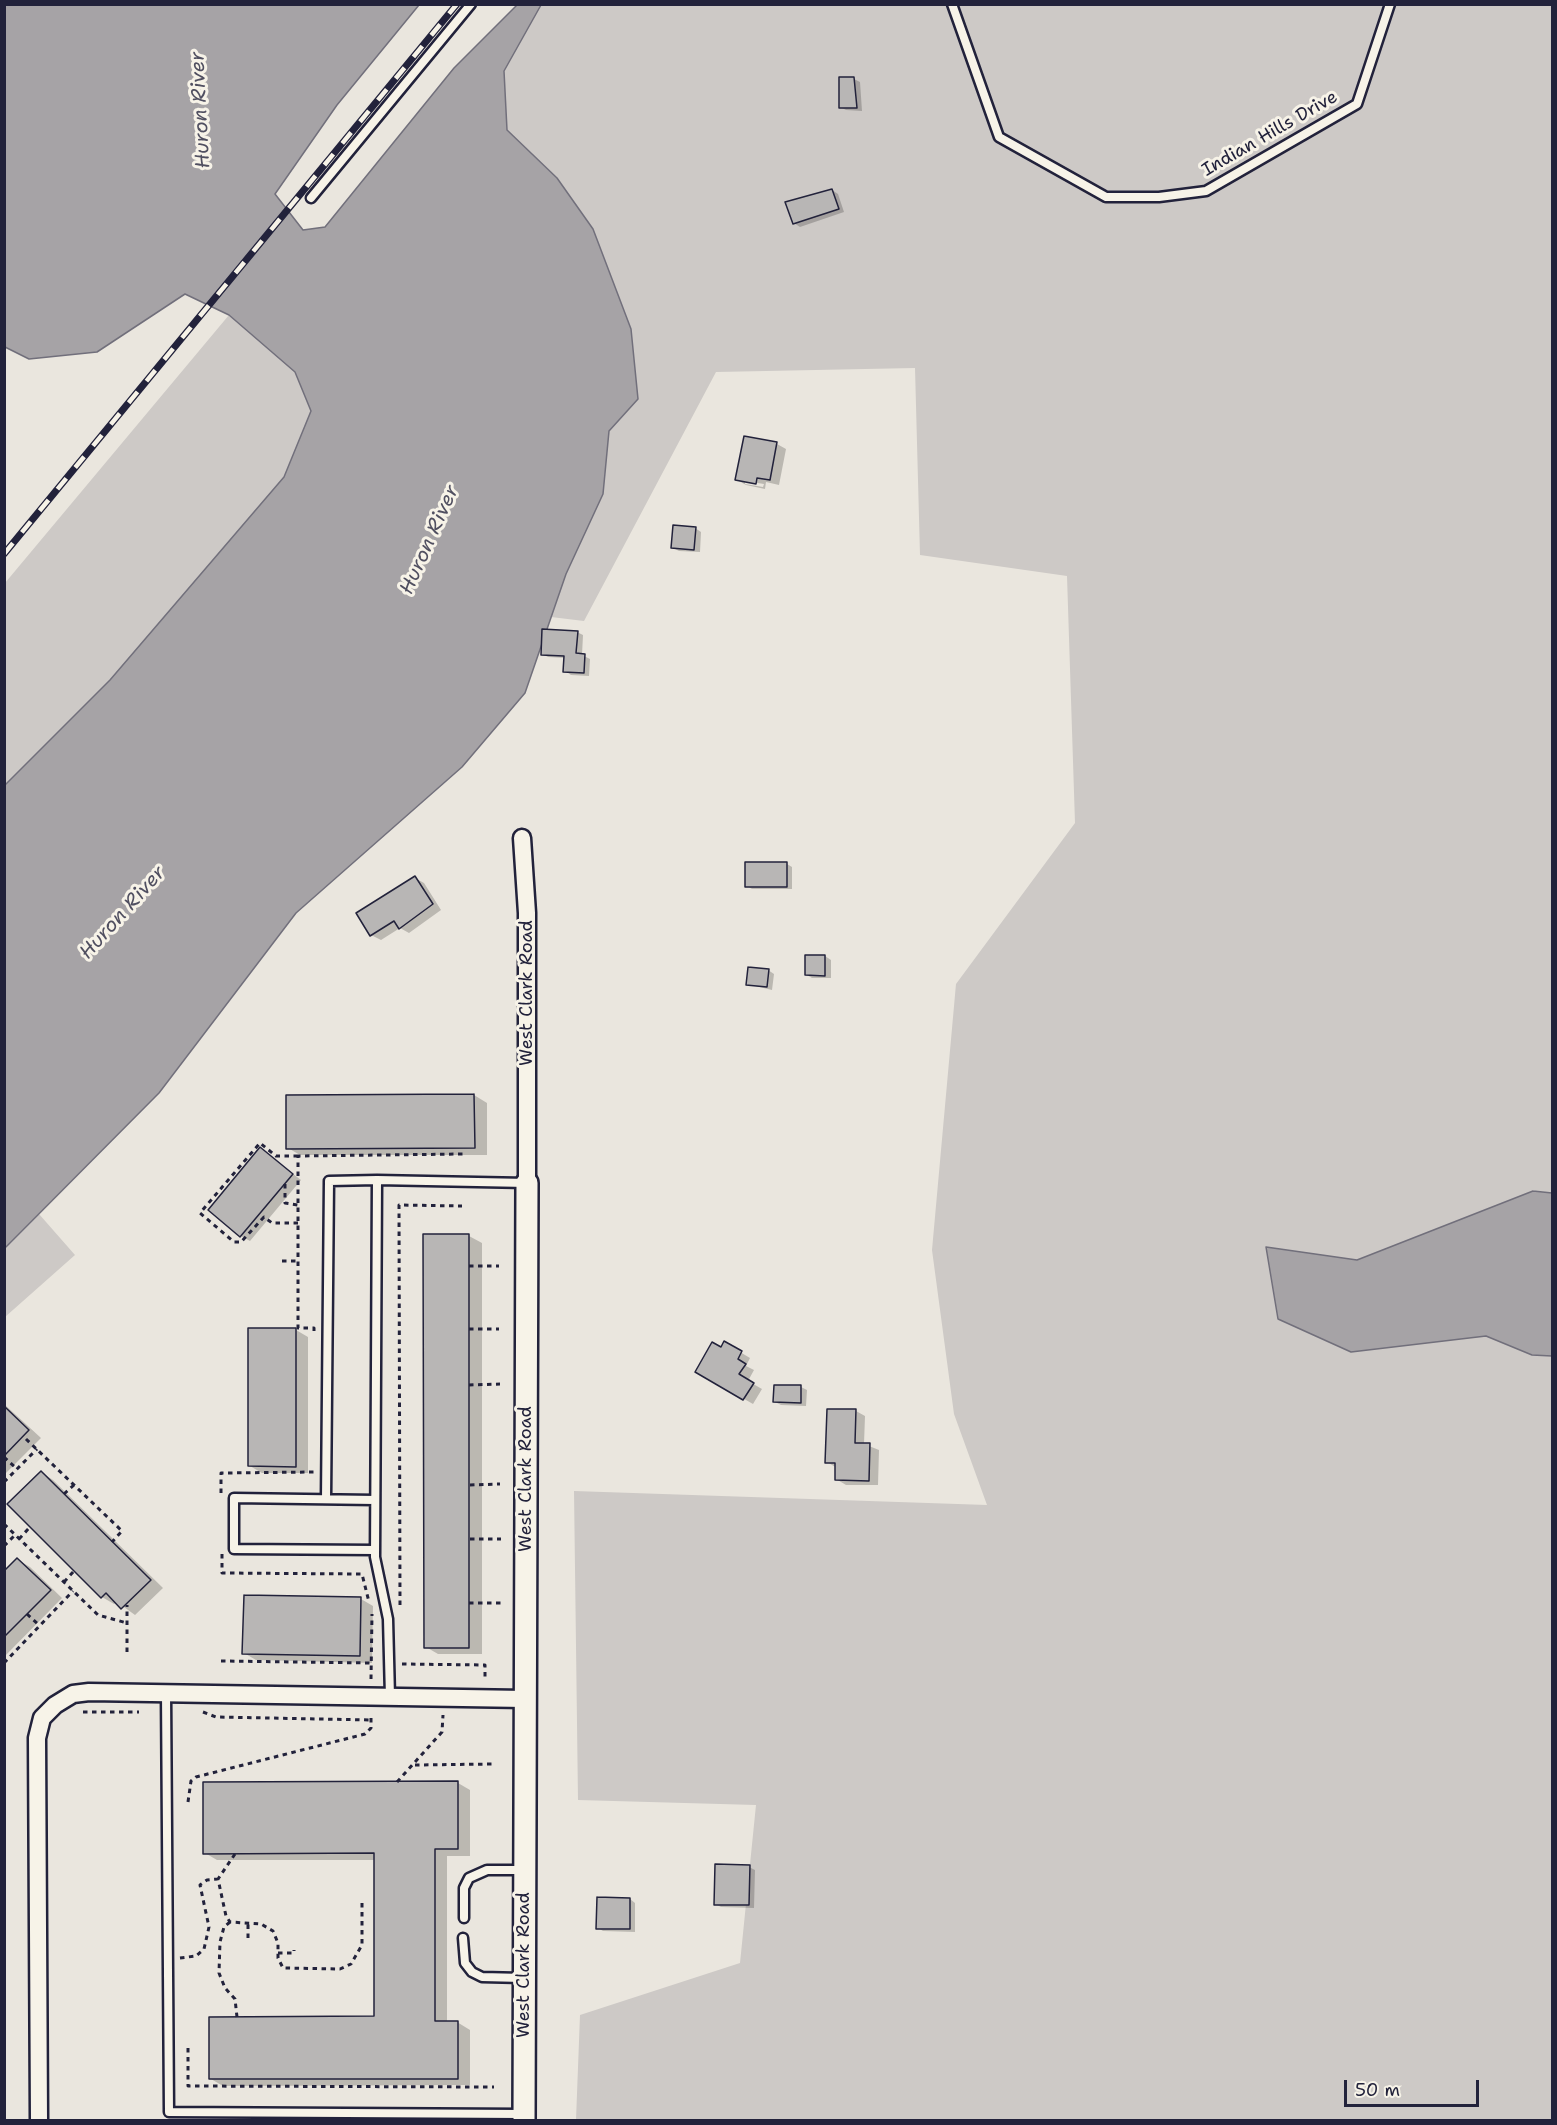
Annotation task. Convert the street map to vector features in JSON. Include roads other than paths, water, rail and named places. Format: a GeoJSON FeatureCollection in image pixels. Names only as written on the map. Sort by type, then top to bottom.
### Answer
{"type":"FeatureCollection","features":[{"type":"Feature","properties":{"kind":"street","name":"West Clark Road"},"geometry":{"type":"LineString","coordinates":[[522,838],[527,913],[524,2117]]}},
{"type":"Feature","properties":{"kind":"street"},"geometry":{"type":"LineString","coordinates":[[39,2121],[38,1738],[42,1718],[55,1705],[73,1694],[160,1693],[525,1699]]}},
{"type":"Feature","properties":{"kind":"lane"},"geometry":{"type":"LineString","coordinates":[[311,198],[471,4]]}},
{"type":"Feature","properties":{"kind":"lane","name":"Indian Hills Drive"},"geometry":{"type":"LineString","coordinates":[[952,4],[999,137],[1106,197],[1159,197],[1206,190],[1358,104],[1390,4]]}},
{"type":"Feature","properties":{"kind":"lane"},"geometry":{"type":"LineString","coordinates":[[377,1180],[375,1550],[377,1573],[388,1618],[390,1697]]}},
{"type":"Feature","properties":{"kind":"lane"},"geometry":{"type":"LineString","coordinates":[[326,1499],[328,1181],[526,1183]]}},
{"type":"Feature","properties":{"kind":"lane"},"geometry":{"type":"LineString","coordinates":[[375,1500],[234,1498],[234,1549],[375,1550]]}},
{"type":"Feature","properties":{"kind":"lane"},"geometry":{"type":"LineString","coordinates":[[160,1693],[169,2112],[524,2117]]}},
{"type":"Feature","properties":{"kind":"lane"},"geometry":{"type":"LineString","coordinates":[[464,1918],[464,1888],[469,1878],[487,1870],[525,1870]]}},
{"type":"Feature","properties":{"kind":"lane"},"geometry":{"type":"LineString","coordinates":[[464,1938],[465,1963],[472,1972],[482,1977],[524,1978]]}},
{"type":"Feature","properties":{"kind":"water","name":"Huron River"},"geometry":{"type":"Polygon","coordinates":[[[5,5],[419,5],[337,105],[275,194],[303,230],[325,227],[454,68],[517,5],[541,5],[504,71],[507,130],[557,178],[593,229],[631,329],[638,399],[609,431],[603,494],[566,574],[525,693],[462,767],[296,913],[159,1093],[5,1248],[5,785],[110,680],[284,477],[311,411],[295,372],[229,315],[185,294],[97,352],[29,359],[5,347],[5,5]]]}},
{"type":"Feature","properties":{"kind":"water"},"geometry":{"type":"Polygon","coordinates":[[[1533,1191],[1552,1193],[1552,1356],[1532,1355],[1486,1336],[1351,1352],[1278,1319],[1266,1247],[1357,1260],[1533,1191]]]}},
{"type":"Feature","properties":{"kind":"railway"},"geometry":{"type":"LineString","coordinates":[[4,554],[457,4]]}}]}
